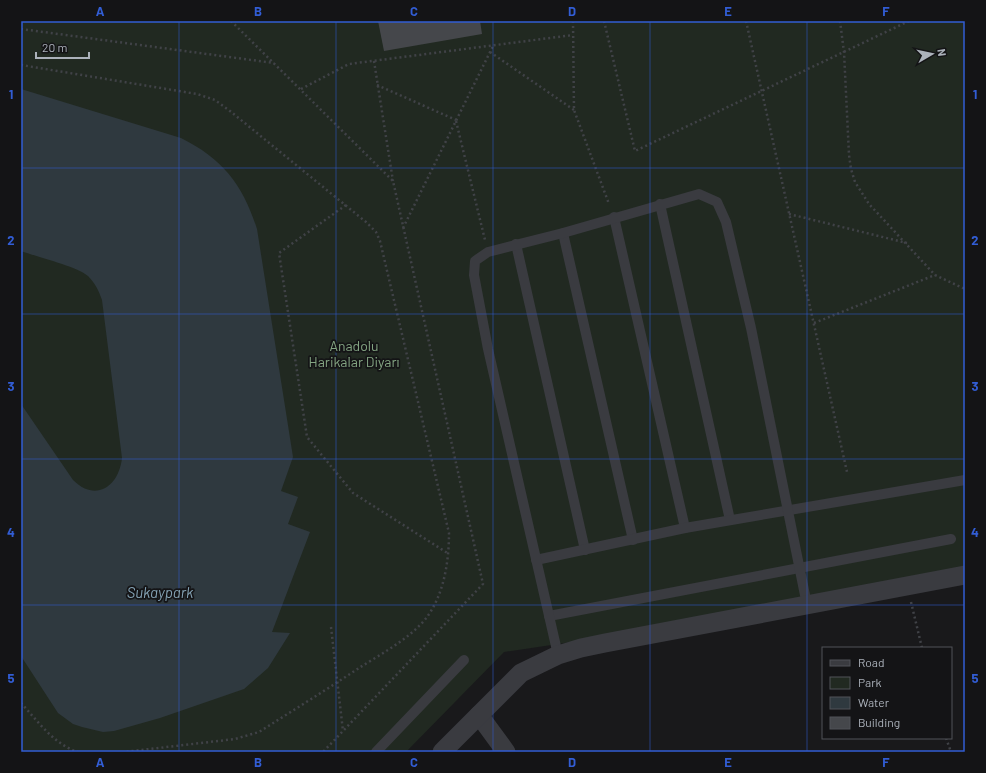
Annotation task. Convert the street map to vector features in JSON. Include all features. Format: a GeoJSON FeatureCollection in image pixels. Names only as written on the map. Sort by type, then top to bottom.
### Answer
{"type":"FeatureCollection","features":[{"type":"Feature","properties":{"kind":"street"},"geometry":{"type":"LineString","coordinates":[[442,752],[521,673],[558,655],[599,644],[965,575]]}},
{"type":"Feature","properties":{"kind":"street"},"geometry":{"type":"LineString","coordinates":[[479,715],[506,752]]}},
{"type":"Feature","properties":{"kind":"lane"},"geometry":{"type":"LineString","coordinates":[[558,655],[488,349],[474,275],[475,261],[488,252],[563,233],[614,217],[699,194],[717,202],[726,222],[751,328],[807,605]]}},
{"type":"Feature","properties":{"kind":"lane"},"geometry":{"type":"LineString","coordinates":[[660,204],[730,520]]}},
{"type":"Feature","properties":{"kind":"lane"},"geometry":{"type":"LineString","coordinates":[[614,217],[685,528]]}},
{"type":"Feature","properties":{"kind":"lane"},"geometry":{"type":"LineString","coordinates":[[563,233],[633,540]]}},
{"type":"Feature","properties":{"kind":"lane"},"geometry":{"type":"LineString","coordinates":[[516,244],[585,550]]}},
{"type":"Feature","properties":{"kind":"lane"},"geometry":{"type":"LineString","coordinates":[[536,560],[685,528],[965,480]]}},
{"type":"Feature","properties":{"kind":"lane"},"geometry":{"type":"LineString","coordinates":[[549,616],[951,539]]}},
{"type":"Feature","properties":{"kind":"lane"},"geometry":{"type":"LineString","coordinates":[[376,752],[464,660]]}},
{"type":"Feature","properties":{"kind":"path"},"geometry":{"type":"LineString","coordinates":[[231,21],[393,182]]}},
{"type":"Feature","properties":{"kind":"path"},"geometry":{"type":"LineString","coordinates":[[573,21],[574,110],[614,217]]}},
{"type":"Feature","properties":{"kind":"path"},"geometry":{"type":"LineString","coordinates":[[604,21],[635,151],[909,21]]}},
{"type":"Feature","properties":{"kind":"path"},"geometry":{"type":"LineString","coordinates":[[746,21],[847,472]]}},
{"type":"Feature","properties":{"kind":"path"},"geometry":{"type":"LineString","coordinates":[[840,21],[844,52],[849,155],[855,182],[869,204],[936,275],[965,289]]}},
{"type":"Feature","properties":{"kind":"path"},"geometry":{"type":"LineString","coordinates":[[21,30],[275,64]]}},
{"type":"Feature","properties":{"kind":"path"},"geometry":{"type":"LineString","coordinates":[[300,89],[349,64],[573,35]]}},
{"type":"Feature","properties":{"kind":"path"},"geometry":{"type":"LineString","coordinates":[[403,228],[493,46]]}},
{"type":"Feature","properties":{"kind":"path"},"geometry":{"type":"LineString","coordinates":[[490,52],[574,110]]}},
{"type":"Feature","properties":{"kind":"path"},"geometry":{"type":"LineString","coordinates":[[324,752],[483,584],[393,182],[374,61]]}},
{"type":"Feature","properties":{"kind":"path"},"geometry":{"type":"LineString","coordinates":[[21,65],[198,94],[206,97],[222,105],[371,226],[380,241],[449,533],[449,554],[437,599],[426,618],[401,641],[259,732],[246,737],[124,752]]}},
{"type":"Feature","properties":{"kind":"path"},"geometry":{"type":"LineString","coordinates":[[377,85],[456,120]]}},
{"type":"Feature","properties":{"kind":"path"},"geometry":{"type":"LineString","coordinates":[[456,120],[488,252]]}},
{"type":"Feature","properties":{"kind":"path"},"geometry":{"type":"LineString","coordinates":[[346,205],[279,253],[307,436],[353,493],[449,554]]}},
{"type":"Feature","properties":{"kind":"path"},"geometry":{"type":"LineString","coordinates":[[789,214],[907,243]]}},
{"type":"Feature","properties":{"kind":"path"},"geometry":{"type":"LineString","coordinates":[[814,323],[936,275]]}},
{"type":"Feature","properties":{"kind":"path"},"geometry":{"type":"LineString","coordinates":[[907,586],[922,647]]}},
{"type":"Feature","properties":{"kind":"path"},"geometry":{"type":"LineString","coordinates":[[331,627],[343,732]]}},
{"type":"Feature","properties":{"kind":"path"},"geometry":{"type":"LineString","coordinates":[[21,703],[49,735],[66,747],[78,752]]}},
{"type":"Feature","properties":{"kind":"path"},"geometry":{"type":"LineString","coordinates":[[946,739],[951,752]]}},
{"type":"Feature","properties":{"kind":"green space","name":"Anadolu Harikalar Diyarı"},"geometry":{"type":"Polygon","coordinates":[[[21,21],[965,21],[965,575],[718,620],[504,652],[406,752],[21,752],[21,21]]]}},
{"type":"Feature","properties":{"kind":"water","name":"Sukaypark"},"geometry":{"type":"Polygon","coordinates":[[[21,89],[181,138],[196,146],[220,164],[238,186],[257,229],[293,457],[281,491],[298,497],[288,524],[310,532],[272,632],[290,633],[268,668],[244,689],[160,718],[114,731],[103,732],[82,727],[73,724],[58,713],[21,656],[21,404],[73,480],[82,487],[98,491],[105,488],[116,476],[120,468],[122,458],[102,300],[98,290],[88,276],[82,272],[66,265],[21,251],[21,89]]]}},
{"type":"Feature","properties":{"kind":"building"},"geometry":{"type":"Polygon","coordinates":[[[378,21],[480,21],[482,34],[384,51],[378,21]]]}}]}
